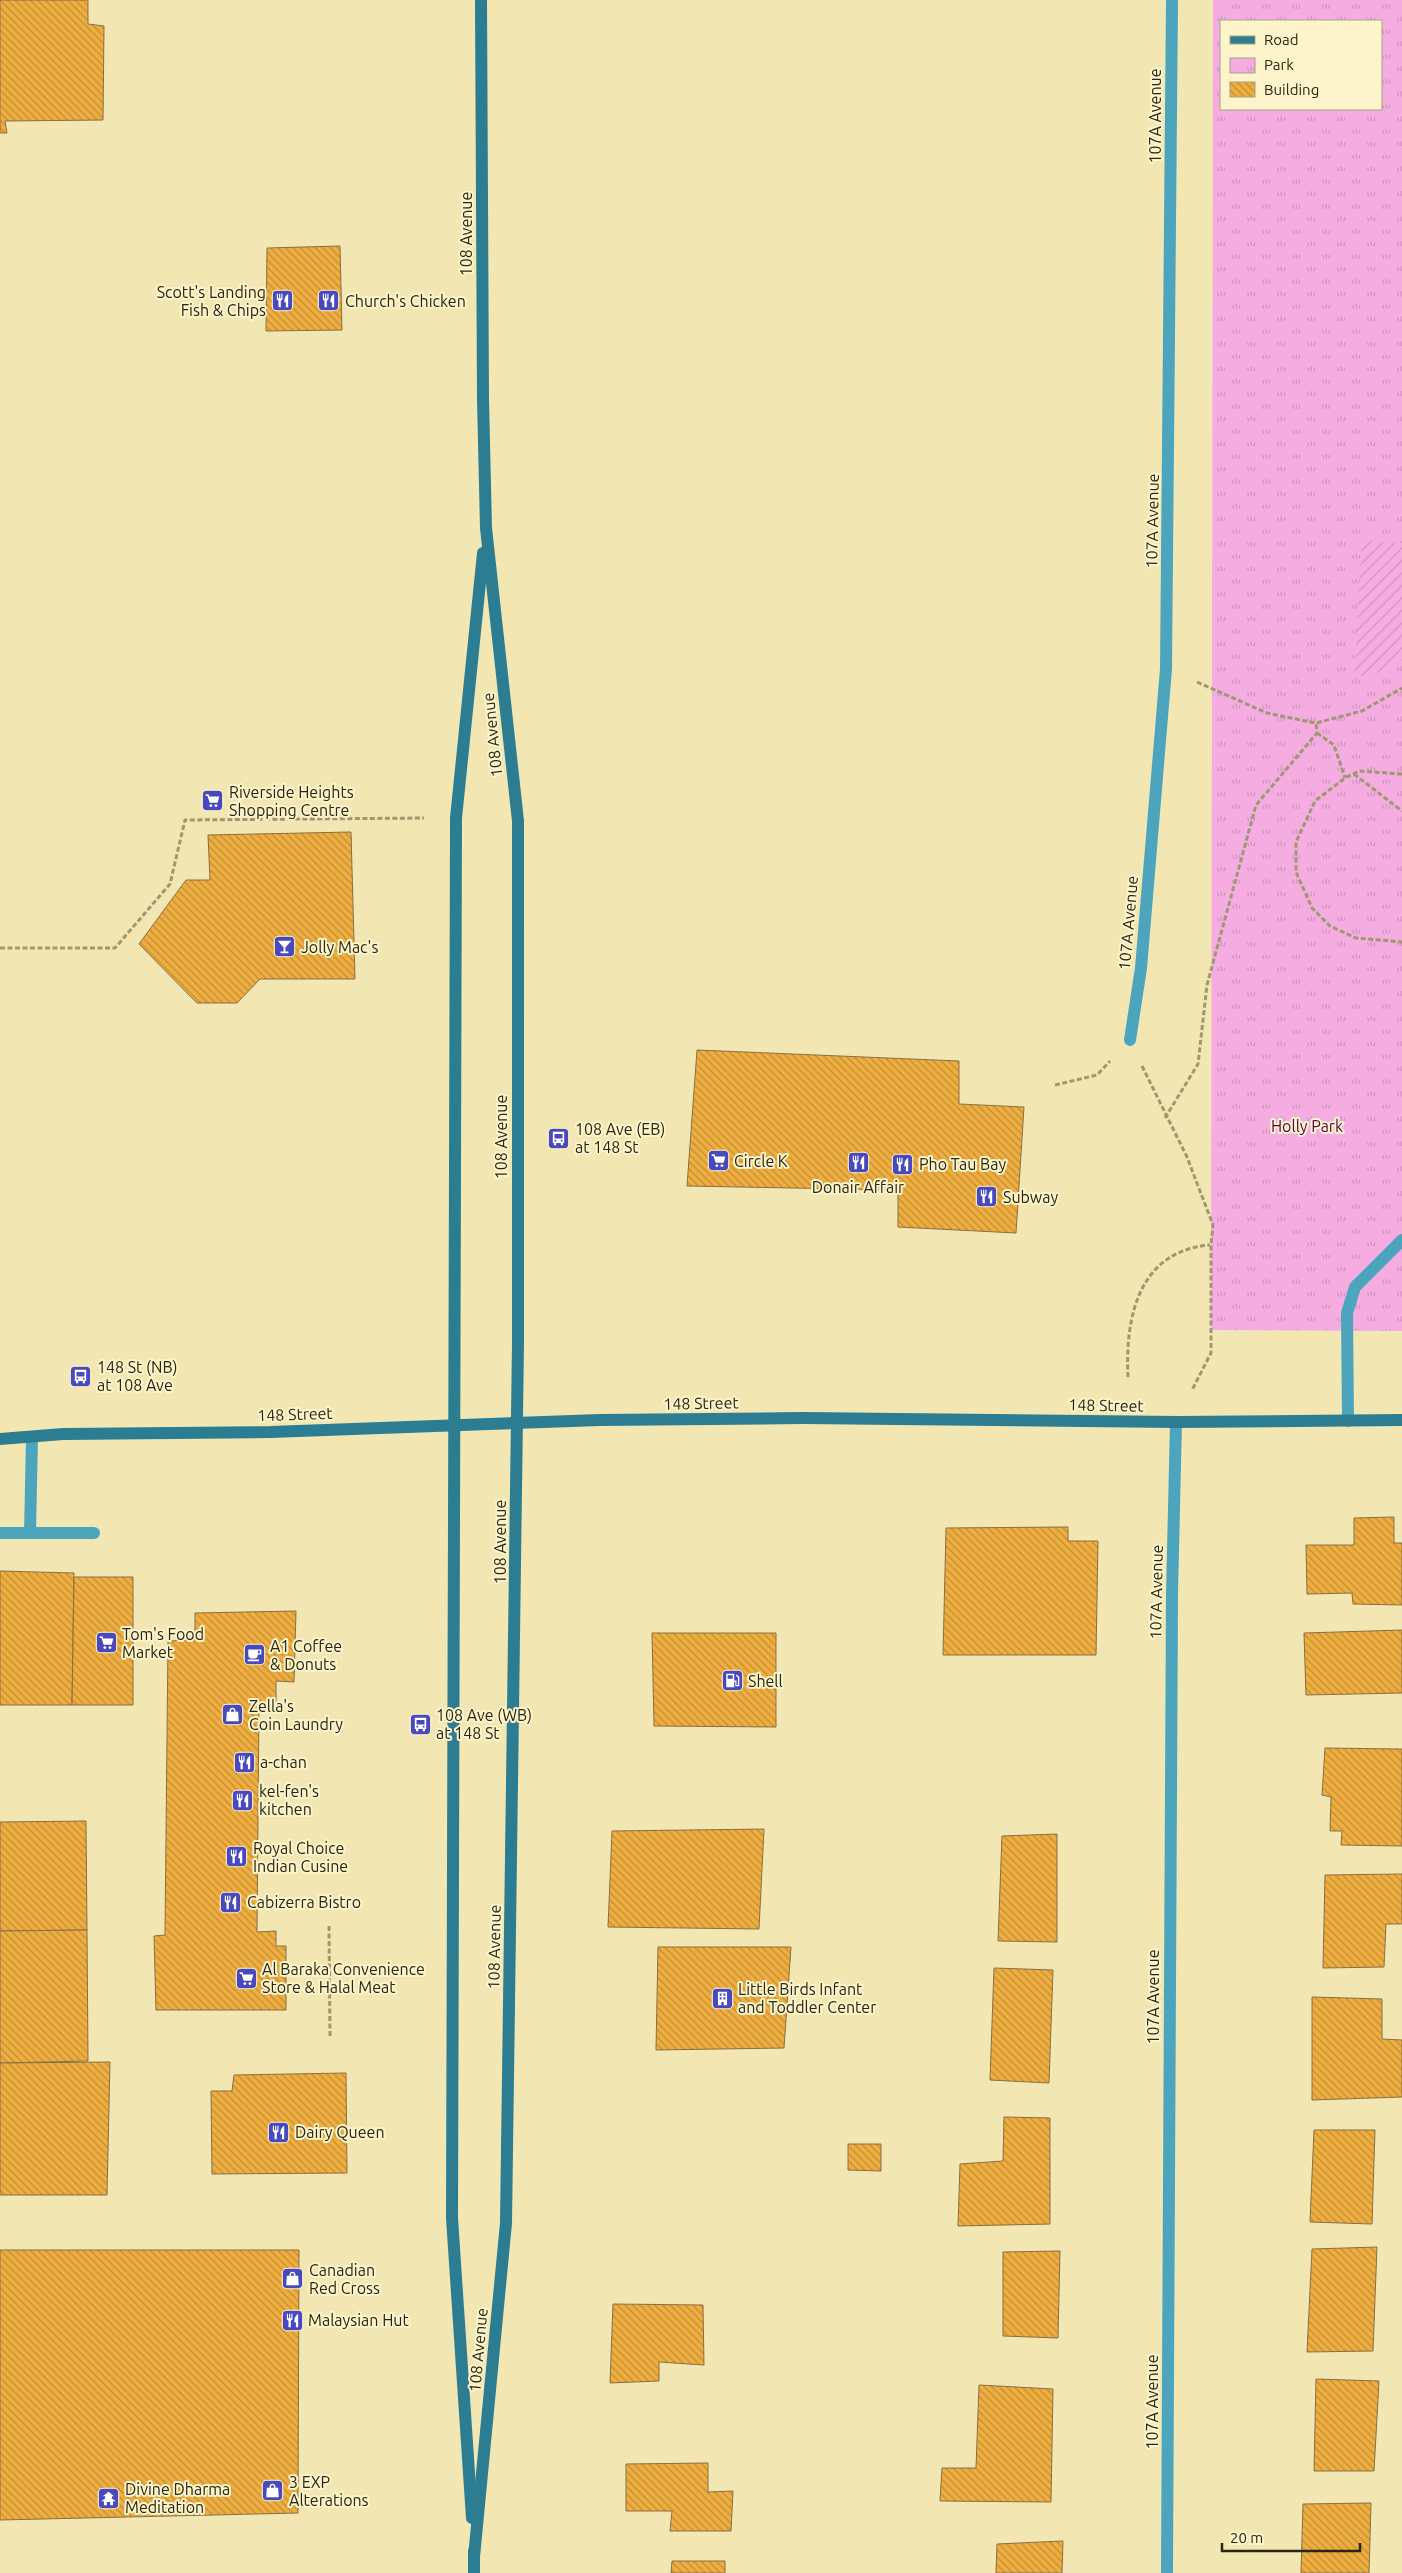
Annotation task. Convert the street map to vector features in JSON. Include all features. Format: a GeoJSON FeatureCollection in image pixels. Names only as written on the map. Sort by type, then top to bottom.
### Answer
{"type":"FeatureCollection","features":[{"type":"Feature","properties":{"kind":"main road","name":"108 Avenue"},"geometry":{"type":"LineString","coordinates":[[474,2557],[506,2223],[517,1424],[518,821],[486,528],[482,399],[481,0]]}},
{"type":"Feature","properties":{"kind":"main road","name":"108 Avenue"},"geometry":{"type":"LineString","coordinates":[[474,2573],[452,2218],[456,818],[486,528]]}},
{"type":"Feature","properties":{"kind":"main road","name":"148 Street"},"geometry":{"type":"LineString","coordinates":[[0,1439],[63,1434],[271,1432],[389,1426],[453,1426],[600,1420],[803,1418],[1176,1422],[1402,1420]]}},
{"type":"Feature","properties":{"kind":"street","name":"107A Avenue"},"geometry":{"type":"LineString","coordinates":[[1130,1040],[1141,968],[1166,669],[1172,0]]}},
{"type":"Feature","properties":{"kind":"street"},"geometry":{"type":"LineString","coordinates":[[1348,1421],[1347,1313],[1354,1287],[1402,1240]]}},
{"type":"Feature","properties":{"kind":"street","name":"107A Avenue"},"geometry":{"type":"LineString","coordinates":[[1167,2573],[1172,1594],[1176,1422]]}},
{"type":"Feature","properties":{"kind":"street"},"geometry":{"type":"LineString","coordinates":[[30,1532],[32,1437]]}},
{"type":"Feature","properties":{"kind":"street"},"geometry":{"type":"LineString","coordinates":[[0,1533],[94,1532]]}},
{"type":"Feature","properties":{"kind":"path"},"geometry":{"type":"LineString","coordinates":[[1193,681],[1267,713],[1316,723],[1362,711],[1402,688]]}},
{"type":"Feature","properties":{"kind":"path"},"geometry":{"type":"LineString","coordinates":[[1165,1118],[1198,1064],[1207,985],[1256,804],[1317,733],[1316,723]]}},
{"type":"Feature","properties":{"kind":"path"},"geometry":{"type":"LineString","coordinates":[[1317,733],[1334,745],[1345,778]]}},
{"type":"Feature","properties":{"kind":"path"},"geometry":{"type":"LineString","coordinates":[[1402,774],[1359,772],[1345,778],[1316,800],[1296,842],[1296,872],[1312,908],[1330,926],[1356,938],[1402,942]]}},
{"type":"Feature","properties":{"kind":"path"},"geometry":{"type":"LineString","coordinates":[[1353,774],[1402,811]]}},
{"type":"Feature","properties":{"kind":"path"},"geometry":{"type":"LineString","coordinates":[[0,948],[115,948],[170,884],[185,820],[456,818]]}},
{"type":"Feature","properties":{"kind":"path"},"geometry":{"type":"LineString","coordinates":[[1055,1085],[1096,1075],[1130,1040],[1165,1118],[1187,1157],[1213,1226],[1211,1245],[1211,1353],[1176,1422]]}},
{"type":"Feature","properties":{"kind":"path"},"geometry":{"type":"LineString","coordinates":[[1128,1377],[1126,1348],[1139,1291],[1162,1262],[1193,1247],[1211,1245]]}},
{"type":"Feature","properties":{"kind":"path"},"geometry":{"type":"LineString","coordinates":[[329,1926],[330,2038]]}},
{"type":"Feature","properties":{"kind":"green space","name":"Holly Park"},"geometry":{"type":"Polygon","coordinates":[[[1213,0],[1402,0],[1402,1331],[1211,1330],[1213,0]]]}},
{"type":"Feature","properties":{"kind":"green space"},"geometry":{"type":"Polygon","coordinates":[[[1362,540],[1402,543],[1402,660],[1371,676],[1354,676],[1362,540]]]}},
{"type":"Feature","properties":{"kind":"building"},"geometry":{"type":"Polygon","coordinates":[[[0,0],[88,0],[88,24],[104,26],[103,120],[5,121],[7,133],[0,133],[0,0]]]}},
{"type":"Feature","properties":{"kind":"building"},"geometry":{"type":"Polygon","coordinates":[[[340,246],[342,330],[266,331],[267,248],[340,246]]]}},
{"type":"Feature","properties":{"kind":"building"},"geometry":{"type":"Polygon","coordinates":[[[351,832],[355,979],[260,979],[237,1003],[197,1003],[139,944],[186,880],[210,880],[208,835],[351,832]]]}},
{"type":"Feature","properties":{"kind":"building"},"geometry":{"type":"Polygon","coordinates":[[[697,1050],[959,1061],[959,1104],[1024,1107],[1016,1233],[898,1227],[898,1190],[687,1186],[697,1050]]]}},
{"type":"Feature","properties":{"kind":"building"},"geometry":{"type":"Polygon","coordinates":[[[1394,1517],[1394,1543],[1402,1543],[1402,1605],[1353,1604],[1352,1593],[1307,1594],[1306,1545],[1354,1545],[1354,1518],[1394,1517]]]}},
{"type":"Feature","properties":{"kind":"building"},"geometry":{"type":"Polygon","coordinates":[[[1068,1527],[1068,1541],[1098,1541],[1096,1655],[943,1655],[946,1528],[1068,1527]]]}},
{"type":"Feature","properties":{"kind":"building"},"geometry":{"type":"Polygon","coordinates":[[[0,1571],[74,1573],[72,1705],[0,1705],[0,1571]]]}},
{"type":"Feature","properties":{"kind":"building"},"geometry":{"type":"Polygon","coordinates":[[[74,1577],[133,1577],[133,1705],[72,1705],[74,1577]]]}},
{"type":"Feature","properties":{"kind":"building"},"geometry":{"type":"Polygon","coordinates":[[[296,1611],[294,1682],[276,1681],[276,1705],[259,1705],[257,1932],[276,1931],[276,1946],[286,1946],[286,2010],[156,2010],[154,1936],[165,1935],[168,1641],[195,1640],[195,1613],[296,1611]]]}},
{"type":"Feature","properties":{"kind":"building"},"geometry":{"type":"Polygon","coordinates":[[[1402,1630],[1402,1693],[1306,1695],[1304,1633],[1402,1630]]]}},
{"type":"Feature","properties":{"kind":"building"},"geometry":{"type":"Polygon","coordinates":[[[652,1633],[776,1633],[776,1727],[654,1726],[652,1633]]]}},
{"type":"Feature","properties":{"kind":"building"},"geometry":{"type":"Polygon","coordinates":[[[1325,1748],[1402,1749],[1402,1846],[1341,1845],[1342,1831],[1330,1831],[1331,1797],[1322,1795],[1325,1748]]]}},
{"type":"Feature","properties":{"kind":"building"},"geometry":{"type":"Polygon","coordinates":[[[86,1821],[87,1930],[0,1931],[0,1822],[86,1821]]]}},
{"type":"Feature","properties":{"kind":"building"},"geometry":{"type":"Polygon","coordinates":[[[764,1829],[759,1929],[608,1927],[612,1831],[764,1829]]]}},
{"type":"Feature","properties":{"kind":"building"},"geometry":{"type":"Polygon","coordinates":[[[1057,1834],[1057,1942],[998,1941],[1002,1836],[1057,1834]]]}},
{"type":"Feature","properties":{"kind":"building"},"geometry":{"type":"Polygon","coordinates":[[[1402,1874],[1402,1924],[1386,1924],[1384,1967],[1323,1968],[1325,1875],[1402,1874]]]}},
{"type":"Feature","properties":{"kind":"building"},"geometry":{"type":"Polygon","coordinates":[[[87,1930],[88,2061],[0,2063],[0,1931],[87,1930]]]}},
{"type":"Feature","properties":{"kind":"building","name":"Little Birds Infant and Toddler Center"},"geometry":{"type":"Polygon","coordinates":[[[658,1947],[791,1947],[784,2048],[656,2050],[658,1947]]]}},
{"type":"Feature","properties":{"kind":"building"},"geometry":{"type":"Polygon","coordinates":[[[994,1968],[1053,1970],[1049,2083],[990,2080],[994,1968]]]}},
{"type":"Feature","properties":{"kind":"building"},"geometry":{"type":"Polygon","coordinates":[[[1312,1997],[1382,1999],[1382,2039],[1402,2040],[1402,2097],[1312,2100],[1312,1997]]]}},
{"type":"Feature","properties":{"kind":"building"},"geometry":{"type":"Polygon","coordinates":[[[110,2062],[107,2195],[0,2195],[0,2063],[110,2062]]]}},
{"type":"Feature","properties":{"kind":"building","name":"Dairy Queen"},"geometry":{"type":"Polygon","coordinates":[[[346,2073],[347,2173],[212,2174],[211,2091],[232,2091],[234,2075],[346,2073]]]}},
{"type":"Feature","properties":{"kind":"building"},"geometry":{"type":"Polygon","coordinates":[[[1004,2117],[1050,2118],[1050,2224],[958,2226],[960,2164],[1003,2161],[1004,2117]]]}},
{"type":"Feature","properties":{"kind":"building"},"geometry":{"type":"Polygon","coordinates":[[[1314,2130],[1375,2130],[1372,2224],[1310,2222],[1314,2130]]]}},
{"type":"Feature","properties":{"kind":"building"},"geometry":{"type":"Polygon","coordinates":[[[848,2144],[881,2144],[881,2171],[848,2170],[848,2144]]]}},
{"type":"Feature","properties":{"kind":"building"},"geometry":{"type":"Polygon","coordinates":[[[1377,2247],[1373,2351],[1307,2352],[1312,2249],[1377,2247]]]}},
{"type":"Feature","properties":{"kind":"building"},"geometry":{"type":"Polygon","coordinates":[[[0,2250],[299,2250],[298,2513],[0,2520],[0,2250]]]}},
{"type":"Feature","properties":{"kind":"building"},"geometry":{"type":"Polygon","coordinates":[[[1060,2251],[1058,2338],[1003,2336],[1003,2252],[1060,2251]]]}},
{"type":"Feature","properties":{"kind":"building"},"geometry":{"type":"Polygon","coordinates":[[[613,2304],[703,2305],[704,2365],[659,2362],[659,2381],[610,2383],[613,2304]]]}},
{"type":"Feature","properties":{"kind":"building"},"geometry":{"type":"Polygon","coordinates":[[[1316,2379],[1379,2381],[1374,2471],[1314,2471],[1316,2379]]]}},
{"type":"Feature","properties":{"kind":"building"},"geometry":{"type":"Polygon","coordinates":[[[979,2385],[1053,2389],[1051,2502],[940,2501],[942,2468],[976,2468],[979,2385]]]}},
{"type":"Feature","properties":{"kind":"building"},"geometry":{"type":"Polygon","coordinates":[[[708,2463],[708,2492],[733,2491],[731,2531],[670,2531],[672,2511],[626,2511],[626,2464],[708,2463]]]}},
{"type":"Feature","properties":{"kind":"building"},"geometry":{"type":"Polygon","coordinates":[[[1371,2503],[1369,2573],[1301,2573],[1303,2504],[1371,2503]]]}},
{"type":"Feature","properties":{"kind":"building"},"geometry":{"type":"Polygon","coordinates":[[[1063,2541],[1062,2573],[996,2573],[997,2544],[1063,2541]]]}},
{"type":"Feature","properties":{"kind":"building"},"geometry":{"type":"Polygon","coordinates":[[[672,2561],[725,2561],[725,2573],[671,2573],[672,2561]]]}},
{"type":"Feature","properties":{"kind":"place","name":"Scott's Landing Fish & Chips"},"geometry":{"type":"Point","coordinates":[282,301]}},
{"type":"Feature","properties":{"kind":"place","name":"Church's Chicken"},"geometry":{"type":"Point","coordinates":[329,301]}},
{"type":"Feature","properties":{"kind":"place","name":"Riverside Heights Shopping Centre"},"geometry":{"type":"Point","coordinates":[213,801]}},
{"type":"Feature","properties":{"kind":"place","name":"Jolly Mac's"},"geometry":{"type":"Point","coordinates":[285,947]}},
{"type":"Feature","properties":{"kind":"place","name":"108 Ave (EB) at 148 St"},"geometry":{"type":"Point","coordinates":[559,1138]}},
{"type":"Feature","properties":{"kind":"place","name":"Circle K"},"geometry":{"type":"Point","coordinates":[718,1161]}},
{"type":"Feature","properties":{"kind":"place","name":"Donair Affair"},"geometry":{"type":"Point","coordinates":[858,1163]}},
{"type":"Feature","properties":{"kind":"place","name":"Pho Tau Bay"},"geometry":{"type":"Point","coordinates":[903,1164]}},
{"type":"Feature","properties":{"kind":"place","name":"Subway"},"geometry":{"type":"Point","coordinates":[987,1197]}},
{"type":"Feature","properties":{"kind":"place","name":"148 St (NB) at 108 Ave"},"geometry":{"type":"Point","coordinates":[81,1376]}},
{"type":"Feature","properties":{"kind":"place","name":"Tom's Food Market"},"geometry":{"type":"Point","coordinates":[106,1643]}},
{"type":"Feature","properties":{"kind":"place","name":"A1 Coffee & Donuts"},"geometry":{"type":"Point","coordinates":[254,1655]}},
{"type":"Feature","properties":{"kind":"place","name":"Shell"},"geometry":{"type":"Point","coordinates":[732,1681]}},
{"type":"Feature","properties":{"kind":"place","name":"Zella's Coin Laundry"},"geometry":{"type":"Point","coordinates":[233,1715]}},
{"type":"Feature","properties":{"kind":"place","name":"108 Ave (WB) at 148 St"},"geometry":{"type":"Point","coordinates":[420,1724]}},
{"type":"Feature","properties":{"kind":"place","name":"a-chan"},"geometry":{"type":"Point","coordinates":[244,1762]}},
{"type":"Feature","properties":{"kind":"place","name":"kel-fen's kitchen"},"geometry":{"type":"Point","coordinates":[243,1800]}},
{"type":"Feature","properties":{"kind":"place","name":"Royal Choice Indian Cusine"},"geometry":{"type":"Point","coordinates":[237,1857]}},
{"type":"Feature","properties":{"kind":"place","name":"Cabizerra Bistro"},"geometry":{"type":"Point","coordinates":[231,1902]}},
{"type":"Feature","properties":{"kind":"place","name":"Al Baraka Convenience Store & Halal Meat"},"geometry":{"type":"Point","coordinates":[246,1978]}},
{"type":"Feature","properties":{"kind":"place","name":"Little Birds Infant and Toddler Center"},"geometry":{"type":"Point","coordinates":[722,1998]}},
{"type":"Feature","properties":{"kind":"place","name":"Dairy Queen"},"geometry":{"type":"Point","coordinates":[279,2132]}},
{"type":"Feature","properties":{"kind":"place","name":"Canadian Red Cross"},"geometry":{"type":"Point","coordinates":[293,2279]}},
{"type":"Feature","properties":{"kind":"place","name":"Malaysian Hut"},"geometry":{"type":"Point","coordinates":[292,2320]}},
{"type":"Feature","properties":{"kind":"place","name":"3 EXP Alterations"},"geometry":{"type":"Point","coordinates":[273,2491]}},
{"type":"Feature","properties":{"kind":"place","name":"Divine Dharma Meditation"},"geometry":{"type":"Point","coordinates":[109,2498]}}]}
